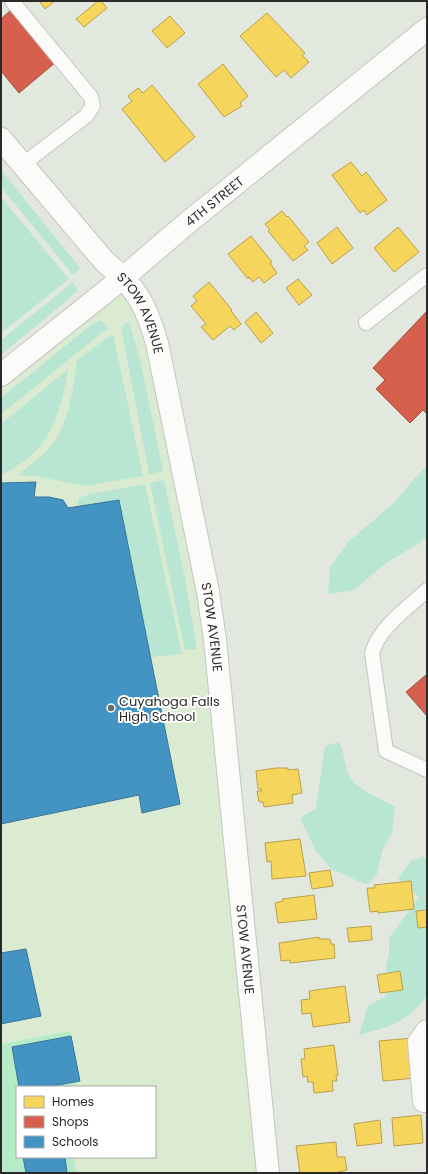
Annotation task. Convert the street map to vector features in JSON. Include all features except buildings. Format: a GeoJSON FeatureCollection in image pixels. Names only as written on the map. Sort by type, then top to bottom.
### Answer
{"type":"FeatureCollection","features":[{"type":"Feature","properties":{"kind":"street","name":"4TH STREET"},"geometry":{"type":"LineString","coordinates":[[1,374],[124,277],[186,224],[427,29]]}},
{"type":"Feature","properties":{"kind":"street","name":"STOW AVENUE"},"geometry":{"type":"LineString","coordinates":[[1,139],[104,262],[124,277],[142,303],[151,321],[157,343],[208,592],[216,647],[268,1173]]}},
{"type":"Feature","properties":{"kind":"street"},"geometry":{"type":"LineString","coordinates":[[424,1101],[419,1042],[427,1032]]}},
{"type":"Feature","properties":{"kind":"lane"},"geometry":{"type":"LineString","coordinates":[[12,1],[90,97],[93,106],[86,116],[22,165]]}},
{"type":"Feature","properties":{"kind":"lane"},"geometry":{"type":"LineString","coordinates":[[366,323],[427,275]]}},
{"type":"Feature","properties":{"kind":"lane"},"geometry":{"type":"LineString","coordinates":[[427,590],[386,627],[376,641],[372,653],[386,751],[427,770]]}},
{"type":"Feature","properties":{"kind":"shaded area"},"geometry":{"type":"Polygon","coordinates":[[[1,170],[80,268],[73,275],[1,187],[1,170]]]}},
{"type":"Feature","properties":{"kind":"shaded area"},"geometry":{"type":"Polygon","coordinates":[[[1,197],[69,279],[1,333],[1,197]]]}},
{"type":"Feature","properties":{"kind":"shaded area","name":"Cuyahoga Falls High School"},"geometry":{"type":"Polygon","coordinates":[[[124,277],[139,297],[208,592],[268,1173],[1,1173],[1,375],[124,277]]]}},
{"type":"Feature","properties":{"kind":"shaded area"},"geometry":{"type":"Polygon","coordinates":[[[73,282],[78,291],[1,355],[1,340],[73,282]]]}},
{"type":"Feature","properties":{"kind":"shaded area"},"geometry":{"type":"Polygon","coordinates":[[[101,320],[108,328],[1,414],[1,398],[91,325],[101,320]]]}},
{"type":"Feature","properties":{"kind":"shaded area"},"geometry":{"type":"Polygon","coordinates":[[[129,322],[141,364],[163,471],[149,474],[121,327],[129,322]]]}},
{"type":"Feature","properties":{"kind":"shaded area"},"geometry":{"type":"Polygon","coordinates":[[[113,334],[143,476],[85,486],[35,476],[18,475],[47,450],[55,441],[60,432],[70,402],[77,360],[113,334]]]}},
{"type":"Feature","properties":{"kind":"shaded area"},"geometry":{"type":"Polygon","coordinates":[[[68,369],[58,414],[48,435],[31,456],[1,475],[1,424],[68,369]]]}},
{"type":"Feature","properties":{"kind":"shaded area"},"geometry":{"type":"Polygon","coordinates":[[[427,466],[427,536],[420,543],[386,563],[354,590],[328,594],[330,567],[348,542],[396,501],[427,466]]]}},
{"type":"Feature","properties":{"kind":"shaded area"},"geometry":{"type":"Polygon","coordinates":[[[164,480],[185,578],[197,649],[185,650],[150,483],[164,480]]]}},
{"type":"Feature","properties":{"kind":"shaded area"},"geometry":{"type":"Polygon","coordinates":[[[145,484],[182,654],[150,657],[79,506],[79,498],[90,494],[145,484]]]}},
{"type":"Feature","properties":{"kind":"shaded area"},"geometry":{"type":"Polygon","coordinates":[[[339,742],[347,770],[355,783],[365,791],[395,807],[392,833],[383,848],[377,874],[367,885],[331,869],[316,851],[300,818],[316,808],[325,746],[339,742]]]}},
{"type":"Feature","properties":{"kind":"shaded area"},"geometry":{"type":"Polygon","coordinates":[[[423,857],[427,859],[427,995],[413,1012],[405,1018],[389,1026],[359,1035],[368,1006],[386,996],[386,967],[389,954],[389,938],[419,897],[398,878],[411,861],[423,857]]]}},
{"type":"Feature","properties":{"kind":"green space"},"geometry":{"type":"Polygon","coordinates":[[[70,1031],[80,1081],[75,1086],[16,1086],[16,1158],[74,1158],[76,1173],[1,1173],[1,1044],[70,1031]]]}},
{"type":"Feature","properties":{"kind":"place","name":"Cuyahoga Falls High School"},"geometry":{"type":"Point","coordinates":[111,708]}}]}
